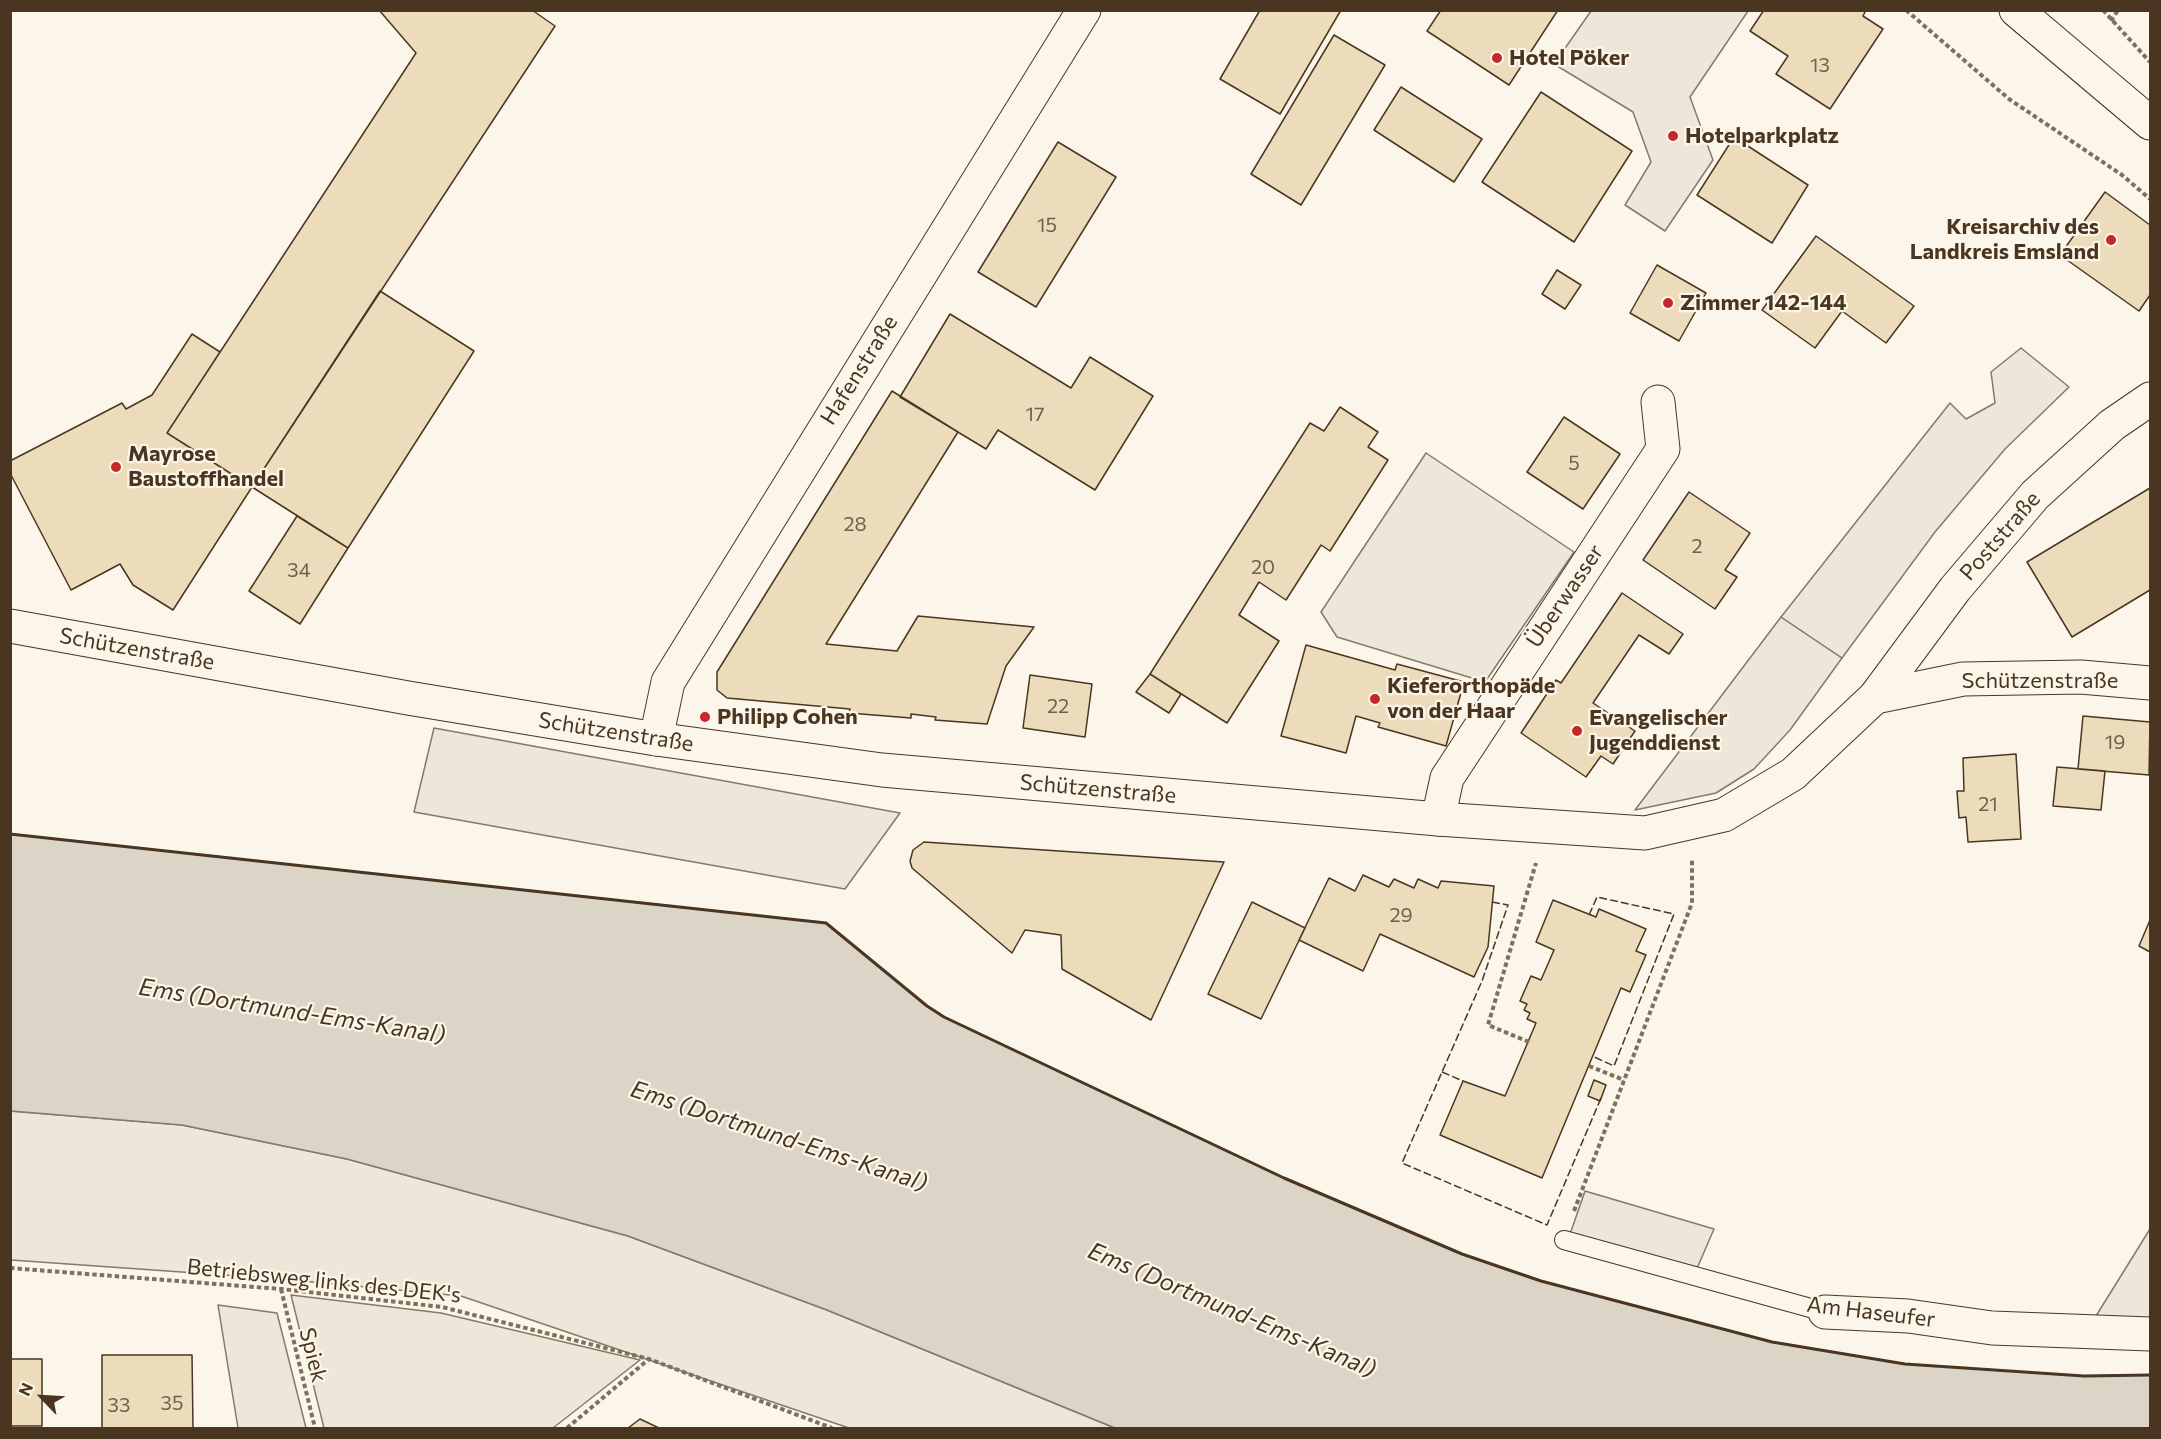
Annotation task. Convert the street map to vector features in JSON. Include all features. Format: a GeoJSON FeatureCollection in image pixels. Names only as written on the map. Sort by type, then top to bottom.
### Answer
{"type":"FeatureCollection","features":[{"type":"Feature","properties":{"kind":"street","name":"Hafenstraße"},"geometry":{"type":"LineString","coordinates":[[656,739],[668,682],[1084,10]]}},
{"type":"Feature","properties":{"kind":"street"},"geometry":{"type":"LineString","coordinates":[[2016,10],[2151,123]]}},
{"type":"Feature","properties":{"kind":"street","name":"Poststraße"},"geometry":{"type":"LineString","coordinates":[[1875,697],[1955,589],[2035,495],[2112,425],[2151,399]]}},
{"type":"Feature","properties":{"kind":"street","name":"Überwasser"},"geometry":{"type":"LineString","coordinates":[[1438,819],[1447,778],[1663,449],[1658,402]]}},
{"type":"Feature","properties":{"kind":"street","name":"Schützenstraße"},"geometry":{"type":"LineString","coordinates":[[10,626],[408,698],[656,739],[882,770],[1438,819],[1645,833],[1724,815],[1792,774],[1875,697],[1963,679],[2081,677],[2151,683]]}},
{"type":"Feature","properties":{"kind":"street","name":"Am Haseufer"},"geometry":{"type":"LineString","coordinates":[[1825,1311],[1908,1316],[1992,1328],[2151,1334]]}},
{"type":"Feature","properties":{"kind":"lane","name":"Am Haseufer"},"geometry":{"type":"LineString","coordinates":[[1564,1239],[1825,1311]]}},
{"type":"Feature","properties":{"kind":"path"},"geometry":{"type":"LineString","coordinates":[[1906,10],[2009,99],[2122,176],[2151,199]]}},
{"type":"Feature","properties":{"kind":"path"},"geometry":{"type":"LineString","coordinates":[[2103,10],[2151,63]]}},
{"type":"Feature","properties":{"kind":"path"},"geometry":{"type":"LineString","coordinates":[[2111,21],[2118,10]]}},
{"type":"Feature","properties":{"kind":"path"},"geometry":{"type":"LineString","coordinates":[[1564,1239],[1692,903],[1694,868],[1685,824]]}},
{"type":"Feature","properties":{"kind":"path"},"geometry":{"type":"LineString","coordinates":[[1529,1042],[1488,1025],[1547,826]]}},
{"type":"Feature","properties":{"kind":"path"},"geometry":{"type":"LineString","coordinates":[[1589,1066],[1624,1080]]}},
{"type":"Feature","properties":{"kind":"path","name":"Betriebsweg links des DEK's"},"geometry":{"type":"LineString","coordinates":[[10,1268],[281,1289],[441,1307],[649,1359],[832,1428]]}},
{"type":"Feature","properties":{"kind":"path","name":"Spiek"},"geometry":{"type":"LineString","coordinates":[[281,1289],[315,1428]]}},
{"type":"Feature","properties":{"kind":"path"},"geometry":{"type":"LineString","coordinates":[[567,1428],[649,1359]]}},
{"type":"Feature","properties":{"kind":"shaded area","name":"Hotelparkplatz"},"geometry":{"type":"Polygon","coordinates":[[[1591,11],[1748,11],[1690,97],[1713,160],[1665,231],[1625,205],[1651,162],[1633,112],[1554,64],[1591,11]]]}},
{"type":"Feature","properties":{"kind":"shaded area"},"geometry":{"type":"Polygon","coordinates":[[[2021,348],[2069,387],[2005,449],[1935,532],[1842,658],[1781,617],[1950,403],[1966,419],[1995,403],[1991,372],[2021,348]]]}},
{"type":"Feature","properties":{"kind":"shaded area"},"geometry":{"type":"Polygon","coordinates":[[[1426,453],[1574,552],[1485,682],[1337,637],[1321,612],[1426,453]]]}},
{"type":"Feature","properties":{"kind":"shaded area"},"geometry":{"type":"Polygon","coordinates":[[[1781,617],[1842,658],[1790,730],[1754,769],[1716,793],[1635,810],[1781,617]]]}},
{"type":"Feature","properties":{"kind":"shaded area"},"geometry":{"type":"Polygon","coordinates":[[[434,728],[900,813],[845,889],[414,812],[434,728]]]}},
{"type":"Feature","properties":{"kind":"shaded area"},"geometry":{"type":"Polygon","coordinates":[[[10,1111],[182,1125],[347,1159],[628,1236],[827,1310],[1115,1428],[849,1428],[461,1296],[281,1279],[11,1260],[10,1111]]]}},
{"type":"Feature","properties":{"kind":"shaded area"},"geometry":{"type":"Polygon","coordinates":[[[1585,1191],[1714,1229],[1695,1273],[1569,1237],[1585,1191]]]}},
{"type":"Feature","properties":{"kind":"shaded area"},"geometry":{"type":"Polygon","coordinates":[[[2150,1229],[2150,1318],[2096,1316],[2150,1229]]]}},
{"type":"Feature","properties":{"kind":"shaded area"},"geometry":{"type":"Polygon","coordinates":[[[291,1295],[441,1313],[640,1360],[553,1428],[324,1428],[291,1295]]]}},
{"type":"Feature","properties":{"kind":"shaded area"},"geometry":{"type":"Polygon","coordinates":[[[218,1305],[277,1313],[306,1428],[238,1428],[218,1305]]]}},
{"type":"Feature","properties":{"kind":"water","name":"Ems (Dortmund-Ems-Kanal)"},"geometry":{"type":"Polygon","coordinates":[[[11,834],[826,923],[927,1006],[944,1017],[1284,1178],[1462,1254],[1541,1281],[1772,1342],[1905,1364],[2084,1376],[2150,1375],[2150,1428],[1115,1428],[827,1310],[628,1236],[347,1159],[182,1125],[11,1111],[11,834]]]}},
{"type":"Feature","properties":{"kind":"building"},"geometry":{"type":"Polygon","coordinates":[[[379,10],[532,10],[555,26],[252,487],[167,433],[416,53],[379,10]]]}},
{"type":"Feature","properties":{"kind":"building"},"geometry":{"type":"Polygon","coordinates":[[[1260,10],[1341,10],[1280,114],[1220,79],[1260,10]]]}},
{"type":"Feature","properties":{"kind":"building","name":"Hotel Pöker"},"geometry":{"type":"Polygon","coordinates":[[[1441,10],[1558,10],[1509,85],[1427,31],[1441,10]]]}},
{"type":"Feature","properties":{"kind":"building"},"geometry":{"type":"Polygon","coordinates":[[[1764,10],[1866,10],[1863,16],[1883,29],[1830,109],[1776,74],[1788,56],[1750,31],[1764,10]]]}},
{"type":"Feature","properties":{"kind":"building"},"geometry":{"type":"Polygon","coordinates":[[[1334,35],[1385,65],[1301,205],[1251,174],[1334,35]]]}},
{"type":"Feature","properties":{"kind":"building"},"geometry":{"type":"Polygon","coordinates":[[[1401,87],[1482,139],[1454,182],[1374,130],[1401,87]]]}},
{"type":"Feature","properties":{"kind":"building"},"geometry":{"type":"Polygon","coordinates":[[[1541,92],[1632,151],[1574,242],[1482,182],[1541,92]]]}},
{"type":"Feature","properties":{"kind":"building"},"geometry":{"type":"Polygon","coordinates":[[[1734,137],[1808,185],[1772,243],[1697,195],[1734,137]]]}},
{"type":"Feature","properties":{"kind":"building"},"geometry":{"type":"Polygon","coordinates":[[[1058,142],[1116,177],[1036,307],[978,272],[1058,142]]]}},
{"type":"Feature","properties":{"kind":"building","name":"Kreisarchiv des Landkreis Emsland"},"geometry":{"type":"Polygon","coordinates":[[[2105,192],[2150,225],[2150,295],[2139,311],[2060,255],[2105,192]]]}},
{"type":"Feature","properties":{"kind":"building"},"geometry":{"type":"Polygon","coordinates":[[[1816,236],[1914,306],[1886,343],[1842,311],[1815,348],[1762,310],[1816,236]]]}},
{"type":"Feature","properties":{"kind":"building","name":"Zimmer 142-144"},"geometry":{"type":"Polygon","coordinates":[[[1657,265],[1706,293],[1679,341],[1630,313],[1657,265]]]}},
{"type":"Feature","properties":{"kind":"building"},"geometry":{"type":"Polygon","coordinates":[[[1557,270],[1581,285],[1565,309],[1542,294],[1557,270]]]}},
{"type":"Feature","properties":{"kind":"building"},"geometry":{"type":"Polygon","coordinates":[[[380,291],[474,351],[348,548],[252,487],[380,291]]]}},
{"type":"Feature","properties":{"kind":"building"},"geometry":{"type":"Polygon","coordinates":[[[950,314],[1071,388],[1090,357],[1153,396],[1095,490],[998,430],[986,449],[900,397],[950,314]]]}},
{"type":"Feature","properties":{"kind":"building","name":"Mayrose Baustoffhandel"},"geometry":{"type":"Polygon","coordinates":[[[192,334],[220,352],[167,433],[252,487],[173,610],[133,585],[120,564],[71,590],[10,473],[10,461],[122,403],[126,409],[152,395],[192,334]]]}},
{"type":"Feature","properties":{"kind":"building"},"geometry":{"type":"Polygon","coordinates":[[[892,391],[958,432],[826,644],[897,651],[918,616],[1034,627],[1006,666],[987,724],[935,720],[936,717],[911,714],[911,718],[849,713],[850,709],[727,698],[717,690],[717,672],[892,391]]]}},
{"type":"Feature","properties":{"kind":"building"},"geometry":{"type":"Polygon","coordinates":[[[1340,407],[1378,432],[1368,447],[1388,460],[1330,551],[1321,545],[1286,600],[1259,582],[1239,615],[1279,641],[1227,723],[1150,674],[1310,423],[1324,431],[1340,407]]]}},
{"type":"Feature","properties":{"kind":"building"},"geometry":{"type":"Polygon","coordinates":[[[1564,417],[1620,454],[1583,509],[1527,472],[1564,417]]]}},
{"type":"Feature","properties":{"kind":"building"},"geometry":{"type":"Polygon","coordinates":[[[2150,488],[2150,590],[2072,637],[2027,562],[2150,488]]]}},
{"type":"Feature","properties":{"kind":"building"},"geometry":{"type":"Polygon","coordinates":[[[1689,492],[1750,533],[1725,570],[1737,577],[1715,609],[1643,560],[1689,492]]]}},
{"type":"Feature","properties":{"kind":"building"},"geometry":{"type":"Polygon","coordinates":[[[297,516],[348,548],[300,624],[249,591],[297,516]]]}},
{"type":"Feature","properties":{"kind":"building"},"geometry":{"type":"Polygon","coordinates":[[[1622,593],[1683,634],[1669,654],[1639,635],[1593,703],[1635,731],[1613,764],[1601,756],[1586,777],[1521,733],[1556,680],[1561,683],[1622,593]]]}},
{"type":"Feature","properties":{"kind":"building","name":"Kieferorthopäde von der Haar"},"geometry":{"type":"Polygon","coordinates":[[[1306,645],[1395,670],[1397,664],[1464,682],[1446,746],[1378,727],[1380,723],[1356,716],[1346,753],[1281,736],[1306,645]]]}},
{"type":"Feature","properties":{"kind":"building"},"geometry":{"type":"Polygon","coordinates":[[[1150,674],[1181,694],[1169,713],[1136,692],[1150,674]]]}},
{"type":"Feature","properties":{"kind":"building"},"geometry":{"type":"Polygon","coordinates":[[[1030,675],[1092,684],[1085,737],[1023,728],[1030,675]]]}},
{"type":"Feature","properties":{"kind":"building"},"geometry":{"type":"Polygon","coordinates":[[[2083,716],[2150,722],[2149,775],[2078,769],[2083,716]]]}},
{"type":"Feature","properties":{"kind":"building"},"geometry":{"type":"Polygon","coordinates":[[[2016,754],[2021,839],[1968,842],[1966,817],[1959,818],[1957,791],[1964,791],[1963,758],[2016,754]]]}},
{"type":"Feature","properties":{"kind":"building"},"geometry":{"type":"Polygon","coordinates":[[[2057,767],[2105,771],[2101,810],[2053,806],[2057,767]]]}},
{"type":"Feature","properties":{"kind":"building"},"geometry":{"type":"Polygon","coordinates":[[[924,842],[1224,862],[1151,1020],[1062,969],[1061,935],[1025,930],[1012,953],[912,868],[910,861],[913,850],[924,842]]]}},
{"type":"Feature","properties":{"kind":"building"},"geometry":{"type":"Polygon","coordinates":[[[1363,875],[1389,887],[1394,879],[1414,888],[1418,879],[1438,888],[1441,881],[1494,886],[1488,947],[1474,977],[1380,934],[1363,971],[1299,940],[1329,878],[1355,891],[1363,875]]]}},
{"type":"Feature","properties":{"kind":"building"},"geometry":{"type":"Polygon","coordinates":[[[1553,900],[1596,917],[1599,909],[1646,929],[1636,951],[1646,955],[1630,992],[1621,988],[1542,1178],[1440,1135],[1463,1081],[1505,1096],[1536,1023],[1527,1019],[1530,1013],[1524,1010],[1527,1004],[1520,1001],[1531,976],[1541,980],[1554,950],[1536,942],[1553,900]]]}},
{"type":"Feature","properties":{"kind":"building"},"geometry":{"type":"Polygon","coordinates":[[[1252,902],[1305,928],[1261,1019],[1208,994],[1252,902]]]}},
{"type":"Feature","properties":{"kind":"building"},"geometry":{"type":"Polygon","coordinates":[[[2150,920],[2150,952],[2139,946],[2150,920]]]}},
{"type":"Feature","properties":{"kind":"building"},"geometry":{"type":"Polygon","coordinates":[[[1594,1080],[1606,1085],[1600,1101],[1588,1096],[1594,1080]]]}},
{"type":"Feature","properties":{"kind":"building"},"geometry":{"type":"Polygon","coordinates":[[[102,1355],[192,1355],[193,1428],[102,1428],[102,1355]]]}},
{"type":"Feature","properties":{"kind":"building"},"geometry":{"type":"Polygon","coordinates":[[[10,1359],[42,1359],[42,1426],[10,1426],[10,1359]]]}},
{"type":"Feature","properties":{"kind":"building"},"geometry":{"type":"Polygon","coordinates":[[[640,1419],[659,1428],[628,1428],[640,1419]]]}},
{"type":"Feature","properties":{"kind":"fence"},"geometry":{"type":"LineString","coordinates":[[1589,915],[1597,897],[1674,914],[1614,1066],[1592,1056]]}},
{"type":"Feature","properties":{"kind":"fence"},"geometry":{"type":"LineString","coordinates":[[1492,902],[1508,905],[1482,981],[1402,1163],[1547,1225],[1601,1098]]}},
{"type":"Feature","properties":{"kind":"fence"},"geometry":{"type":"LineString","coordinates":[[1442,1072],[1463,1081]]}},
{"type":"Feature","properties":{"kind":"wall"},"geometry":{"type":"LineString","coordinates":[[10,834],[826,923],[927,1006],[944,1017],[1284,1178],[1462,1254],[1541,1281],[1772,1342],[1905,1364],[2084,1376],[2150,1375]]}},
{"type":"Feature","properties":{"kind":"place","name":"Hotel Pöker"},"geometry":{"type":"Point","coordinates":[1497,58]}},
{"type":"Feature","properties":{"kind":"place","name":"Hotelparkplatz"},"geometry":{"type":"Point","coordinates":[1673,136]}},
{"type":"Feature","properties":{"kind":"place","name":"Kreisarchiv des Landkreis Emsland"},"geometry":{"type":"Point","coordinates":[2111,240]}},
{"type":"Feature","properties":{"kind":"place","name":"Zimmer 142-144"},"geometry":{"type":"Point","coordinates":[1668,303]}},
{"type":"Feature","properties":{"kind":"place","name":"Mayrose Baustoffhandel"},"geometry":{"type":"Point","coordinates":[116,467]}},
{"type":"Feature","properties":{"kind":"place","name":"Kieferorthopäde von der Haar"},"geometry":{"type":"Point","coordinates":[1375,699]}},
{"type":"Feature","properties":{"kind":"place","name":"Philipp Cohen"},"geometry":{"type":"Point","coordinates":[705,717]}},
{"type":"Feature","properties":{"kind":"place","name":"Evangelischer Jugenddienst"},"geometry":{"type":"Point","coordinates":[1577,731]}}]}
